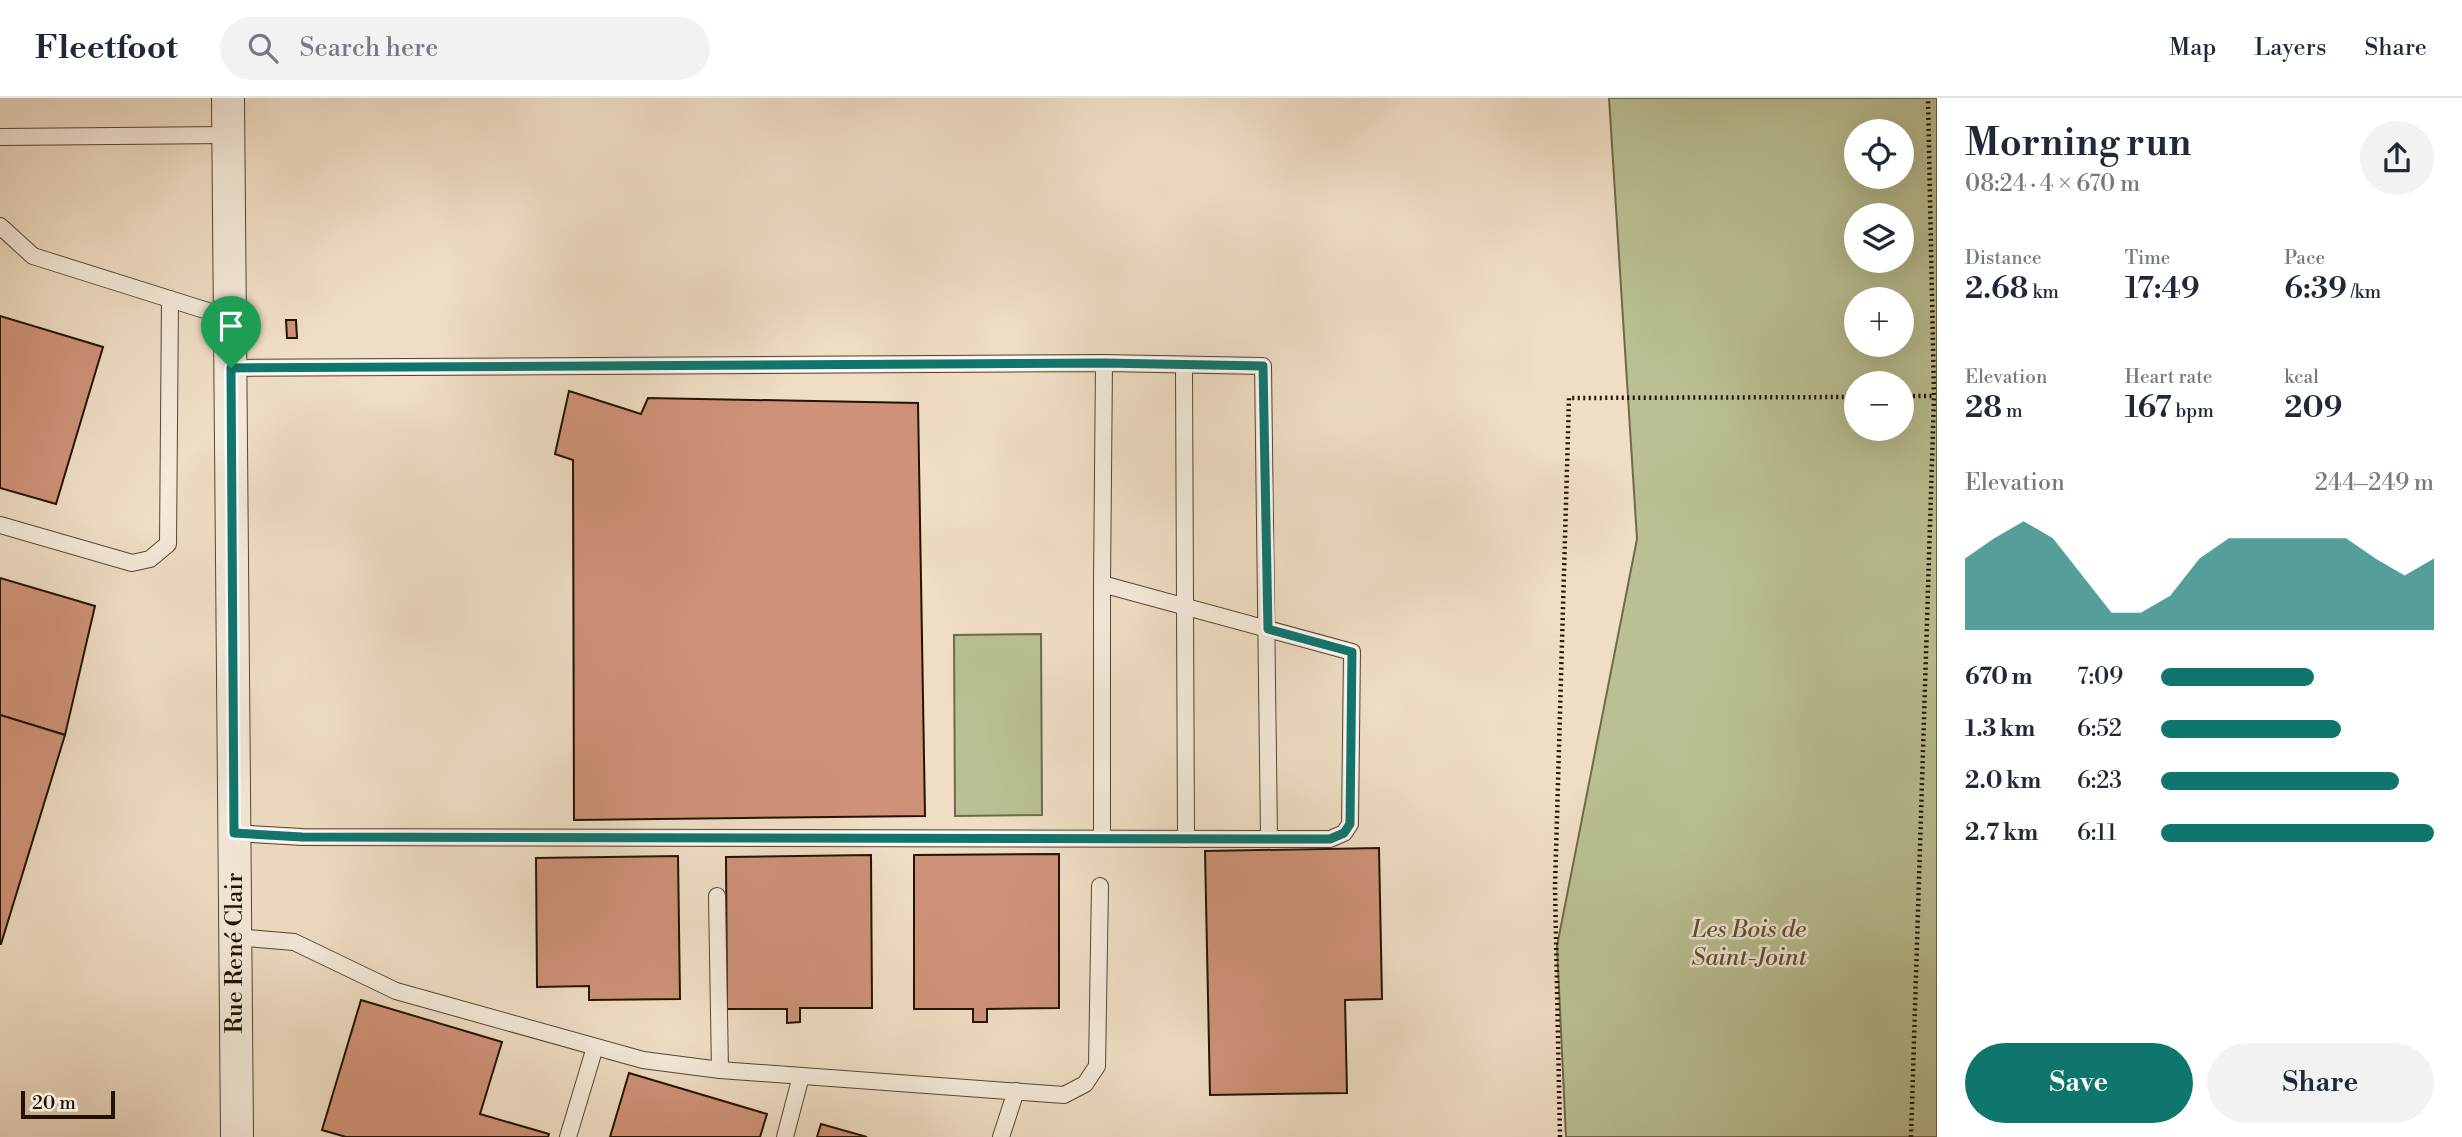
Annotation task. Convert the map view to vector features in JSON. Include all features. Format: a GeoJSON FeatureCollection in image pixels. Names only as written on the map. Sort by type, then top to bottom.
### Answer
{"type":"FeatureCollection","features":[{"type":"Feature","properties":{"kind":"street","name":"Rue René Clair"},"geometry":{"type":"LineString","coordinates":[[228,98],[237,1137]]}},
{"type":"Feature","properties":{"kind":"lane"},"geometry":{"type":"LineString","coordinates":[[0,137],[229,135]]}},
{"type":"Feature","properties":{"kind":"lane"},"geometry":{"type":"LineString","coordinates":[[0,226],[33,256],[230,318]]}},
{"type":"Feature","properties":{"kind":"lane"},"geometry":{"type":"LineString","coordinates":[[0,525],[132,563],[150,559],[168,544],[170,299]]}},
{"type":"Feature","properties":{"kind":"lane"},"geometry":{"type":"LineString","coordinates":[[231,368],[1104,363],[1263,366],[1269,838]]}},
{"type":"Feature","properties":{"kind":"lane"},"geometry":{"type":"LineString","coordinates":[[1102,838],[1104,363]]}},
{"type":"Feature","properties":{"kind":"lane"},"geometry":{"type":"LineString","coordinates":[[1184,365],[1186,839]]}},
{"type":"Feature","properties":{"kind":"lane"},"geometry":{"type":"LineString","coordinates":[[234,833],[302,837],[1330,839],[1344,833],[1350,824],[1352,652],[1102,584]]}},
{"type":"Feature","properties":{"kind":"lane"},"geometry":{"type":"LineString","coordinates":[[235,937],[294,942],[396,991],[643,1060],[720,1070],[1064,1094],[1085,1083],[1095,1073],[1100,886]]}},
{"type":"Feature","properties":{"kind":"lane"},"geometry":{"type":"LineString","coordinates":[[717,896],[720,1070]]}},
{"type":"Feature","properties":{"kind":"lane"},"geometry":{"type":"LineString","coordinates":[[568,1137],[595,1047]]}},
{"type":"Feature","properties":{"kind":"lane"},"geometry":{"type":"LineString","coordinates":[[785,1137],[801,1076]]}},
{"type":"Feature","properties":{"kind":"lane"},"geometry":{"type":"LineString","coordinates":[[1001,1137],[1016,1091]]}},
{"type":"Feature","properties":{"kind":"path"},"geometry":{"type":"LineString","coordinates":[[1911,1137],[1934,396],[1928,98]]}},
{"type":"Feature","properties":{"kind":"path"},"geometry":{"type":"LineString","coordinates":[[1914,397],[1934,396]]}},
{"type":"Feature","properties":{"kind":"path"},"geometry":{"type":"LineString","coordinates":[[1560,1137],[1555,887],[1569,398],[1844,397]]}},
{"type":"Feature","properties":{"kind":"green space","name":"Les Bois de Saint-Joint"},"geometry":{"type":"Polygon","coordinates":[[[1609,98],[1937,98],[1937,1137],[1566,1137],[1557,946],[1637,539],[1609,98]]]}},
{"type":"Feature","properties":{"kind":"green space"},"geometry":{"type":"Polygon","coordinates":[[[1041,634],[1042,815],[955,816],[954,635],[1041,634]]]}},
{"type":"Feature","properties":{"kind":"building"},"geometry":{"type":"Polygon","coordinates":[[[0,316],[103,347],[56,504],[0,488],[0,316]]]}},
{"type":"Feature","properties":{"kind":"building"},"geometry":{"type":"Polygon","coordinates":[[[286,320],[296,320],[297,338],[287,338],[286,320]]]}},
{"type":"Feature","properties":{"kind":"building"},"geometry":{"type":"Polygon","coordinates":[[[569,391],[641,414],[648,398],[918,403],[925,816],[574,820],[573,460],[555,454],[569,391]]]}},
{"type":"Feature","properties":{"kind":"building"},"geometry":{"type":"Polygon","coordinates":[[[0,578],[95,606],[65,735],[0,715],[0,578]]]}},
{"type":"Feature","properties":{"kind":"building"},"geometry":{"type":"Polygon","coordinates":[[[0,715],[65,735],[1,944],[0,944],[0,715]]]}},
{"type":"Feature","properties":{"kind":"building"},"geometry":{"type":"Polygon","coordinates":[[[1379,848],[1382,999],[1345,1000],[1347,1093],[1210,1095],[1205,851],[1379,848]]]}},
{"type":"Feature","properties":{"kind":"building"},"geometry":{"type":"Polygon","coordinates":[[[1059,854],[1059,1008],[987,1009],[987,1022],[973,1022],[973,1009],[914,1009],[914,855],[1059,854]]]}},
{"type":"Feature","properties":{"kind":"building"},"geometry":{"type":"Polygon","coordinates":[[[871,855],[872,1008],[800,1008],[800,1022],[787,1023],[787,1009],[727,1009],[726,857],[871,855]]]}},
{"type":"Feature","properties":{"kind":"building"},"geometry":{"type":"Polygon","coordinates":[[[678,856],[680,999],[589,1000],[589,986],[537,987],[536,858],[678,856]]]}},
{"type":"Feature","properties":{"kind":"building"},"geometry":{"type":"Polygon","coordinates":[[[361,1000],[502,1042],[480,1114],[549,1134],[548,1137],[346,1137],[322,1130],[361,1000]]]}},
{"type":"Feature","properties":{"kind":"building"},"geometry":{"type":"Polygon","coordinates":[[[629,1073],[767,1114],[760,1137],[610,1137],[629,1073]]]}},
{"type":"Feature","properties":{"kind":"building"},"geometry":{"type":"Polygon","coordinates":[[[821,1124],[867,1137],[817,1137],[821,1124]]]}},
{"type":"Feature","properties":{"kind":"route"},"geometry":{"type":"LineString","coordinates":[[1104,363],[1263,366],[1268,629],[1352,652],[1350,824],[1344,833],[1330,839],[302,837],[234,833],[231,368],[1104,363]]}}]}
